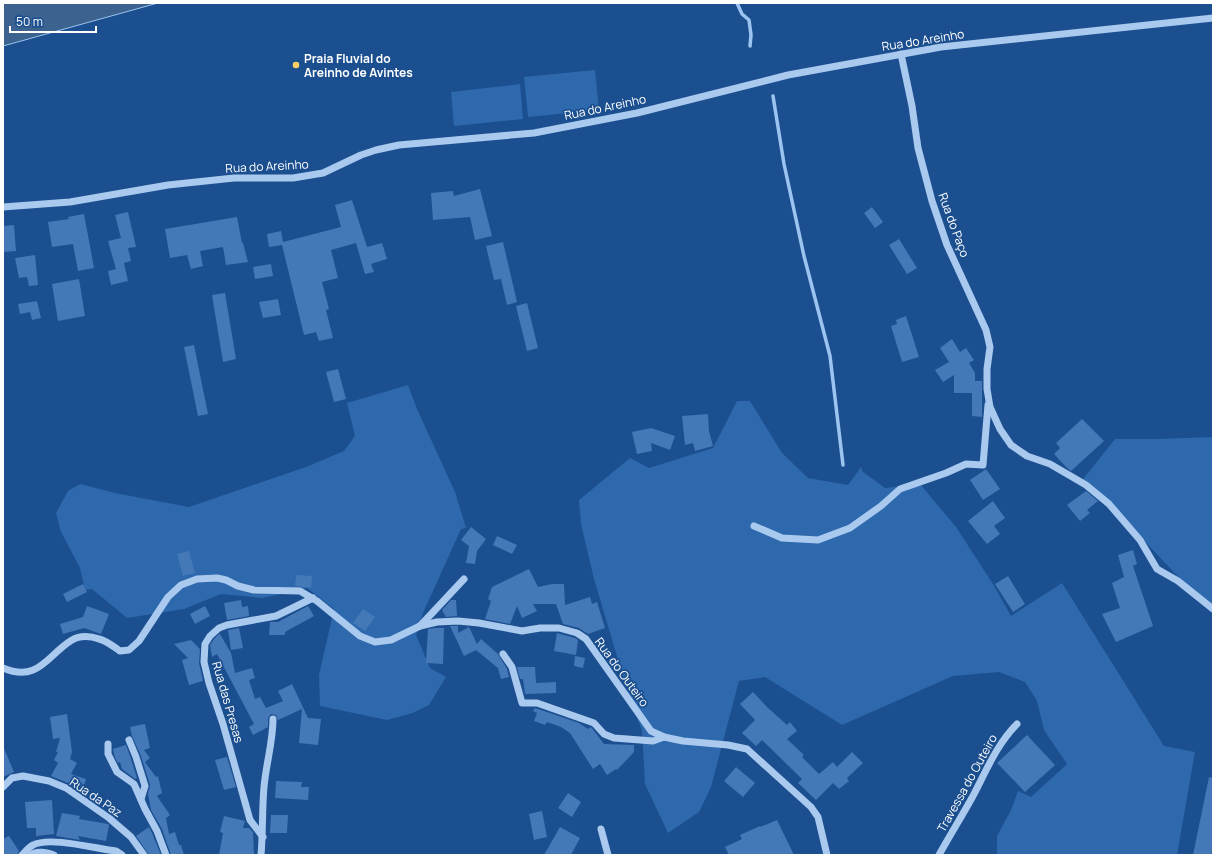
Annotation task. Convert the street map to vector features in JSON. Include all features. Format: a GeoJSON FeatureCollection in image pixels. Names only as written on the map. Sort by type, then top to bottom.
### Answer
{"type":"FeatureCollection","features":[{"type":"Feature","properties":{"kind":"street","name":"Rua do Areinho"},"geometry":{"type":"LineString","coordinates":[[3,207],[70,202],[168,185],[234,178],[293,178],[323,173],[360,155],[399,145],[534,133],[637,113],[788,75],[941,47],[1213,18]]}},
{"type":"Feature","properties":{"kind":"street","name":"Rua do Paço"},"geometry":{"type":"LineString","coordinates":[[901,54],[912,106],[918,148],[932,201],[947,245],[986,330],[990,347],[987,369],[987,389],[990,407],[1000,429],[1011,445],[1027,456],[1050,464],[1086,485],[1109,504],[1140,540],[1157,569],[1178,581],[1213,609]]}},
{"type":"Feature","properties":{"kind":"street","name":"Rua do Paço"},"geometry":{"type":"LineString","coordinates":[[754,526],[782,538],[818,540],[850,528],[881,506],[900,489],[946,473],[966,464],[983,465],[989,398]]}},
{"type":"Feature","properties":{"kind":"street","name":"Rua do Outeiro"},"geometry":{"type":"LineString","coordinates":[[3,668],[17,673],[30,671],[45,664],[73,639],[86,636],[101,639],[120,651],[129,650],[138,642],[168,597],[181,585],[197,579],[217,578],[254,590],[300,592],[313,598],[360,636],[375,642],[391,640],[420,626],[437,622],[458,621],[479,623],[522,632],[540,628],[560,628],[577,633],[586,639],[652,731],[664,737],[683,741],[728,745],[746,749],[811,807],[818,817],[827,855]]}},
{"type":"Feature","properties":{"kind":"street"},"geometry":{"type":"LineString","coordinates":[[420,626],[464,579]]}},
{"type":"Feature","properties":{"kind":"street","name":"Rua das Presas"},"geometry":{"type":"LineString","coordinates":[[263,837],[250,820],[223,724],[209,682],[204,662],[205,644],[210,636],[219,628],[227,625],[276,616],[313,598]]}},
{"type":"Feature","properties":{"kind":"street","name":"Rua do Outeiro"},"geometry":{"type":"LineString","coordinates":[[503,654],[512,667],[522,703],[537,703],[594,723],[604,734],[614,738],[653,741],[664,737]]}},
{"type":"Feature","properties":{"kind":"street"},"geometry":{"type":"LineString","coordinates":[[261,855],[264,789],[267,761],[273,734],[273,719]]}},
{"type":"Feature","properties":{"kind":"street","name":"Travessa do Outeiro"},"geometry":{"type":"LineString","coordinates":[[939,855],[973,796],[989,764],[1008,733],[1017,724]]}},
{"type":"Feature","properties":{"kind":"street"},"geometry":{"type":"LineString","coordinates":[[129,740],[145,786],[141,800]]}},
{"type":"Feature","properties":{"kind":"street"},"geometry":{"type":"LineString","coordinates":[[108,744],[108,754],[117,772],[134,784],[157,831],[166,855]]}},
{"type":"Feature","properties":{"kind":"street","name":"Rua da Paz"},"geometry":{"type":"LineString","coordinates":[[3,787],[12,778],[23,776],[49,781],[66,788],[109,818],[131,837],[144,855]]}},
{"type":"Feature","properties":{"kind":"street"},"geometry":{"type":"LineString","coordinates":[[601,829],[608,855]]}},
{"type":"Feature","properties":{"kind":"street"},"geometry":{"type":"LineString","coordinates":[[22,855],[34,845],[49,842],[72,843],[116,852],[122,855]]}},
{"type":"Feature","properties":{"kind":"street"},"geometry":{"type":"LineString","coordinates":[[31,855],[42,852],[54,855]]}},
{"type":"Feature","properties":{"kind":"shaded area"},"geometry":{"type":"Polygon","coordinates":[[[3,3],[158,3],[3,46],[3,3]]]}},
{"type":"Feature","properties":{"kind":"shaded area"},"geometry":{"type":"Polygon","coordinates":[[[595,70],[599,110],[528,117],[524,77],[595,70]]]}},
{"type":"Feature","properties":{"kind":"shaded area"},"geometry":{"type":"Polygon","coordinates":[[[520,84],[523,119],[454,126],[451,92],[520,84]]]}},
{"type":"Feature","properties":{"kind":"shaded area"},"geometry":{"type":"Polygon","coordinates":[[[408,385],[417,409],[455,492],[466,528],[461,529],[423,613],[416,635],[430,668],[446,677],[429,705],[413,713],[387,720],[320,706],[319,675],[334,609],[307,588],[263,598],[221,594],[184,609],[127,618],[92,589],[85,590],[80,568],[61,532],[56,513],[68,491],[80,484],[115,493],[189,507],[306,467],[344,451],[355,436],[347,403],[408,385]]]}},
{"type":"Feature","properties":{"kind":"shaded area"},"geometry":{"type":"Polygon","coordinates":[[[737,401],[750,401],[782,453],[808,478],[848,485],[861,467],[863,472],[885,488],[920,484],[956,527],[993,584],[1011,616],[1062,583],[1164,746],[1195,752],[1177,855],[997,855],[997,836],[1011,810],[1018,791],[1031,797],[1067,764],[1044,730],[1037,701],[1025,682],[999,672],[953,676],[842,725],[765,677],[739,681],[711,787],[699,812],[668,833],[645,784],[642,730],[630,700],[594,579],[581,524],[579,500],[630,458],[649,468],[713,448],[737,401]]]}},
{"type":"Feature","properties":{"kind":"shaded area"},"geometry":{"type":"Polygon","coordinates":[[[1213,437],[1213,614],[1092,485],[1083,479],[1115,439],[1213,437]]]}},
{"type":"Feature","properties":{"kind":"building"},"geometry":{"type":"Polygon","coordinates":[[[480,189],[492,236],[475,240],[470,217],[433,220],[431,193],[453,191],[454,196],[480,189]]]}},
{"type":"Feature","properties":{"kind":"building"},"geometry":{"type":"Polygon","coordinates":[[[352,200],[367,247],[382,243],[387,259],[371,264],[374,272],[365,274],[356,243],[331,250],[338,278],[322,282],[329,309],[326,310],[333,338],[319,341],[316,332],[304,335],[282,245],[269,247],[267,234],[281,231],[283,242],[341,227],[335,205],[352,200]]]}},
{"type":"Feature","properties":{"kind":"building"},"geometry":{"type":"Polygon","coordinates":[[[872,207],[883,222],[875,228],[864,213],[872,207]]]}},
{"type":"Feature","properties":{"kind":"building"},"geometry":{"type":"Polygon","coordinates":[[[128,212],[136,247],[128,248],[131,261],[124,263],[128,281],[111,285],[108,271],[116,269],[108,241],[121,238],[115,215],[128,212]]]}},
{"type":"Feature","properties":{"kind":"building"},"geometry":{"type":"Polygon","coordinates":[[[84,214],[94,268],[78,271],[73,244],[52,247],[48,222],[69,219],[68,217],[84,214]]]}},
{"type":"Feature","properties":{"kind":"building"},"geometry":{"type":"Polygon","coordinates":[[[237,217],[242,243],[248,262],[226,265],[223,247],[200,251],[203,266],[191,269],[187,255],[170,258],[165,229],[237,217]]]}},
{"type":"Feature","properties":{"kind":"building"},"geometry":{"type":"Polygon","coordinates":[[[14,225],[16,251],[3,252],[3,226],[14,225]]]}},
{"type":"Feature","properties":{"kind":"building"},"geometry":{"type":"Polygon","coordinates":[[[899,239],[917,268],[907,274],[889,245],[899,239]]]}},
{"type":"Feature","properties":{"kind":"building"},"geometry":{"type":"Polygon","coordinates":[[[503,242],[517,302],[507,305],[501,279],[494,280],[486,246],[503,242]]]}},
{"type":"Feature","properties":{"kind":"building"},"geometry":{"type":"Polygon","coordinates":[[[35,255],[38,285],[29,286],[27,277],[19,278],[15,258],[35,255]]]}},
{"type":"Feature","properties":{"kind":"building"},"geometry":{"type":"Polygon","coordinates":[[[271,264],[273,276],[255,279],[253,267],[271,264]]]}},
{"type":"Feature","properties":{"kind":"building"},"geometry":{"type":"Polygon","coordinates":[[[79,279],[85,316],[58,321],[52,284],[79,279]]]}},
{"type":"Feature","properties":{"kind":"building"},"geometry":{"type":"Polygon","coordinates":[[[225,293],[236,359],[223,362],[212,295],[225,293]]]}},
{"type":"Feature","properties":{"kind":"building"},"geometry":{"type":"Polygon","coordinates":[[[278,299],[281,315],[263,318],[259,302],[278,299]]]}},
{"type":"Feature","properties":{"kind":"building"},"geometry":{"type":"Polygon","coordinates":[[[37,301],[41,318],[32,320],[30,312],[20,314],[18,304],[37,301]]]}},
{"type":"Feature","properties":{"kind":"building"},"geometry":{"type":"Polygon","coordinates":[[[527,303],[538,348],[527,351],[516,306],[527,303]]]}},
{"type":"Feature","properties":{"kind":"building"},"geometry":{"type":"Polygon","coordinates":[[[906,316],[919,357],[902,362],[891,326],[897,324],[896,320],[906,316]]]}},
{"type":"Feature","properties":{"kind":"building"},"geometry":{"type":"Polygon","coordinates":[[[952,339],[960,352],[966,348],[974,360],[969,363],[975,373],[975,381],[982,381],[982,417],[972,416],[972,393],[954,393],[954,375],[943,382],[935,370],[949,362],[940,348],[952,339]]]}},
{"type":"Feature","properties":{"kind":"building"},"geometry":{"type":"Polygon","coordinates":[[[194,345],[208,414],[198,416],[184,347],[194,345]]]}},
{"type":"Feature","properties":{"kind":"building"},"geometry":{"type":"Polygon","coordinates":[[[338,369],[346,399],[334,402],[326,372],[338,369]]]}},
{"type":"Feature","properties":{"kind":"building"},"geometry":{"type":"Polygon","coordinates":[[[708,414],[709,431],[713,446],[695,451],[693,443],[685,445],[682,416],[708,414]]]}},
{"type":"Feature","properties":{"kind":"building"},"geometry":{"type":"Polygon","coordinates":[[[1082,419],[1104,441],[1071,471],[1054,454],[1060,448],[1056,443],[1082,419]]]}},
{"type":"Feature","properties":{"kind":"building"},"geometry":{"type":"Polygon","coordinates":[[[651,428],[675,436],[670,450],[651,443],[652,451],[637,454],[632,432],[651,428]]]}},
{"type":"Feature","properties":{"kind":"building"},"geometry":{"type":"Polygon","coordinates":[[[986,469],[1000,489],[983,500],[970,480],[986,469]]]}},
{"type":"Feature","properties":{"kind":"building"},"geometry":{"type":"Polygon","coordinates":[[[1086,491],[1098,501],[1087,510],[1090,513],[1080,521],[1067,505],[1086,491]]]}},
{"type":"Feature","properties":{"kind":"building"},"geometry":{"type":"Polygon","coordinates":[[[993,501],[1005,518],[994,526],[1000,534],[987,544],[968,521],[993,501]]]}},
{"type":"Feature","properties":{"kind":"building"},"geometry":{"type":"Polygon","coordinates":[[[471,527],[486,539],[477,551],[475,564],[466,563],[469,546],[461,540],[471,527]]]}},
{"type":"Feature","properties":{"kind":"building"},"geometry":{"type":"Polygon","coordinates":[[[497,536],[517,545],[512,554],[493,545],[497,536]]]}},
{"type":"Feature","properties":{"kind":"building"},"geometry":{"type":"Polygon","coordinates":[[[1133,550],[1137,564],[1133,566],[1153,626],[1116,642],[1102,614],[1120,608],[1112,583],[1124,577],[1118,555],[1133,550]]]}},
{"type":"Feature","properties":{"kind":"building"},"geometry":{"type":"Polygon","coordinates":[[[189,551],[195,573],[183,576],[177,554],[189,551]]]}},
{"type":"Feature","properties":{"kind":"building"},"geometry":{"type":"Polygon","coordinates":[[[529,569],[538,587],[552,584],[564,584],[565,605],[590,597],[592,604],[597,602],[605,628],[588,634],[579,628],[563,624],[556,604],[533,604],[537,611],[522,618],[517,606],[510,624],[485,619],[491,601],[488,599],[492,587],[529,569]]]}},
{"type":"Feature","properties":{"kind":"building"},"geometry":{"type":"Polygon","coordinates":[[[296,575],[312,576],[311,588],[295,586],[296,575]]]}},
{"type":"Feature","properties":{"kind":"building"},"geometry":{"type":"Polygon","coordinates":[[[1008,576],[1025,604],[1013,612],[995,584],[1008,576]]]}},
{"type":"Feature","properties":{"kind":"building"},"geometry":{"type":"Polygon","coordinates":[[[83,584],[87,592],[67,602],[63,594],[83,584]]]}},
{"type":"Feature","properties":{"kind":"building"},"geometry":{"type":"Polygon","coordinates":[[[241,600],[242,607],[248,606],[249,616],[227,620],[224,603],[241,600]]]}},
{"type":"Feature","properties":{"kind":"building"},"geometry":{"type":"Polygon","coordinates":[[[451,600],[456,600],[457,616],[446,617],[442,610],[451,600]]]}},
{"type":"Feature","properties":{"kind":"building"},"geometry":{"type":"Polygon","coordinates":[[[87,606],[109,614],[101,634],[84,628],[63,634],[60,624],[83,617],[87,606]]]}},
{"type":"Feature","properties":{"kind":"building"},"geometry":{"type":"Polygon","coordinates":[[[205,606],[210,616],[195,624],[190,614],[205,606]]]}},
{"type":"Feature","properties":{"kind":"building"},"geometry":{"type":"Polygon","coordinates":[[[308,606],[314,616],[285,632],[285,635],[269,635],[270,622],[278,622],[308,606]]]}},
{"type":"Feature","properties":{"kind":"building"},"geometry":{"type":"Polygon","coordinates":[[[363,609],[375,617],[365,631],[353,623],[363,609]]]}},
{"type":"Feature","properties":{"kind":"building"},"geometry":{"type":"Polygon","coordinates":[[[450,626],[458,626],[458,633],[469,627],[477,644],[481,639],[498,654],[507,669],[509,677],[501,679],[498,668],[476,650],[464,656],[450,626]]]}},
{"type":"Feature","properties":{"kind":"building"},"geometry":{"type":"Polygon","coordinates":[[[239,628],[243,648],[231,650],[228,630],[239,628]]]}},
{"type":"Feature","properties":{"kind":"building"},"geometry":{"type":"Polygon","coordinates":[[[444,628],[443,664],[426,663],[428,629],[444,628]]]}},
{"type":"Feature","properties":{"kind":"building"},"geometry":{"type":"Polygon","coordinates":[[[557,633],[578,640],[576,655],[554,651],[557,633]]]}},
{"type":"Feature","properties":{"kind":"building"},"geometry":{"type":"Polygon","coordinates":[[[219,634],[231,653],[235,673],[252,668],[255,678],[249,680],[255,699],[260,697],[266,708],[283,701],[278,691],[292,684],[308,718],[321,719],[318,745],[299,743],[302,709],[278,720],[276,715],[271,714],[268,718],[268,727],[253,735],[249,727],[254,724],[217,654],[212,657],[210,645],[219,634]]]}},
{"type":"Feature","properties":{"kind":"building"},"geometry":{"type":"Polygon","coordinates":[[[191,640],[200,649],[199,663],[203,681],[189,685],[182,660],[188,658],[174,644],[191,640]]]}},
{"type":"Feature","properties":{"kind":"building"},"geometry":{"type":"Polygon","coordinates":[[[575,656],[585,658],[583,668],[574,666],[575,656]]]}},
{"type":"Feature","properties":{"kind":"building"},"geometry":{"type":"Polygon","coordinates":[[[517,667],[535,667],[536,683],[556,682],[556,693],[525,694],[523,679],[520,679],[517,667]]]}},
{"type":"Feature","properties":{"kind":"building"},"geometry":{"type":"Polygon","coordinates":[[[753,692],[787,725],[790,722],[797,731],[787,739],[804,755],[802,757],[819,774],[833,762],[837,767],[852,752],[863,763],[847,778],[849,781],[839,789],[833,783],[816,800],[798,783],[802,779],[762,740],[756,746],[742,733],[755,720],[740,704],[753,692]]]}},
{"type":"Feature","properties":{"kind":"building"},"geometry":{"type":"Polygon","coordinates":[[[535,708],[579,723],[588,729],[591,727],[604,744],[634,745],[634,752],[617,770],[616,769],[607,775],[600,764],[593,769],[570,733],[561,727],[547,722],[545,725],[534,721],[537,713],[533,711],[535,708]]]}},
{"type":"Feature","properties":{"kind":"building"},"geometry":{"type":"Polygon","coordinates":[[[67,714],[72,752],[70,759],[77,763],[71,774],[86,779],[82,792],[68,783],[51,776],[58,763],[54,760],[58,752],[56,752],[60,738],[53,739],[50,717],[67,714]]]}},
{"type":"Feature","properties":{"kind":"building"},"geometry":{"type":"Polygon","coordinates":[[[145,724],[150,748],[144,750],[150,758],[145,762],[156,777],[158,776],[162,793],[157,796],[170,815],[166,818],[169,834],[175,832],[184,855],[171,855],[162,829],[151,810],[148,794],[150,785],[130,727],[145,724]]]}},
{"type":"Feature","properties":{"kind":"building"},"geometry":{"type":"Polygon","coordinates":[[[1027,735],[1055,765],[1025,792],[997,763],[1027,735]]]}},
{"type":"Feature","properties":{"kind":"building"},"geometry":{"type":"Polygon","coordinates":[[[126,745],[137,778],[135,779],[122,769],[120,762],[118,763],[115,758],[113,749],[126,745]]]}},
{"type":"Feature","properties":{"kind":"building"},"geometry":{"type":"Polygon","coordinates":[[[3,746],[14,772],[3,777],[3,746]]]}},
{"type":"Feature","properties":{"kind":"building"},"geometry":{"type":"Polygon","coordinates":[[[227,757],[236,787],[224,790],[215,760],[227,757]]]}},
{"type":"Feature","properties":{"kind":"building"},"geometry":{"type":"Polygon","coordinates":[[[736,767],[755,783],[743,797],[724,781],[736,767]]]}},
{"type":"Feature","properties":{"kind":"building"},"geometry":{"type":"Polygon","coordinates":[[[1209,777],[1213,778],[1213,847],[1211,855],[1193,855],[1209,777]]]}},
{"type":"Feature","properties":{"kind":"building"},"geometry":{"type":"Polygon","coordinates":[[[276,781],[302,782],[301,787],[309,787],[308,800],[275,798],[276,781]]]}},
{"type":"Feature","properties":{"kind":"building"},"geometry":{"type":"Polygon","coordinates":[[[568,793],[581,802],[572,817],[558,808],[568,793]]]}},
{"type":"Feature","properties":{"kind":"building"},"geometry":{"type":"Polygon","coordinates":[[[52,800],[54,834],[36,836],[36,828],[27,828],[25,802],[52,800]]]}},
{"type":"Feature","properties":{"kind":"building"},"geometry":{"type":"Polygon","coordinates":[[[542,811],[547,837],[534,840],[529,814],[542,811]]]}},
{"type":"Feature","properties":{"kind":"building"},"geometry":{"type":"Polygon","coordinates":[[[62,813],[80,816],[79,819],[108,824],[106,841],[78,836],[80,840],[56,836],[62,813]]]}},
{"type":"Feature","properties":{"kind":"building"},"geometry":{"type":"Polygon","coordinates":[[[271,815],[288,815],[287,833],[270,833],[271,815]]]}},
{"type":"Feature","properties":{"kind":"building"},"geometry":{"type":"Polygon","coordinates":[[[224,816],[245,821],[243,828],[249,828],[253,832],[254,855],[219,855],[223,833],[220,832],[224,816]]]}},
{"type":"Feature","properties":{"kind":"building"},"geometry":{"type":"Polygon","coordinates":[[[777,820],[794,855],[729,855],[725,847],[742,839],[740,835],[777,820]]]}},
{"type":"Feature","properties":{"kind":"building"},"geometry":{"type":"Polygon","coordinates":[[[149,827],[161,855],[149,855],[136,836],[149,827]]]}},
{"type":"Feature","properties":{"kind":"building"},"geometry":{"type":"Polygon","coordinates":[[[560,827],[580,838],[571,855],[544,855],[560,827]]]}},
{"type":"Feature","properties":{"kind":"building"},"geometry":{"type":"Polygon","coordinates":[[[9,836],[19,851],[17,855],[3,855],[3,839],[9,836]]]}},
{"type":"Feature","properties":{"kind":"waterway"},"geometry":{"type":"LineString","coordinates":[[737,3],[742,14],[749,20],[751,35],[750,46]]}},
{"type":"Feature","properties":{"kind":"waterway"},"geometry":{"type":"LineString","coordinates":[[773,96],[784,164],[804,256],[830,356],[843,465]]}},
{"type":"Feature","properties":{"kind":"place","name":"Praia Fluvial do Areinho de Avintes"},"geometry":{"type":"Point","coordinates":[296,65]}}]}
